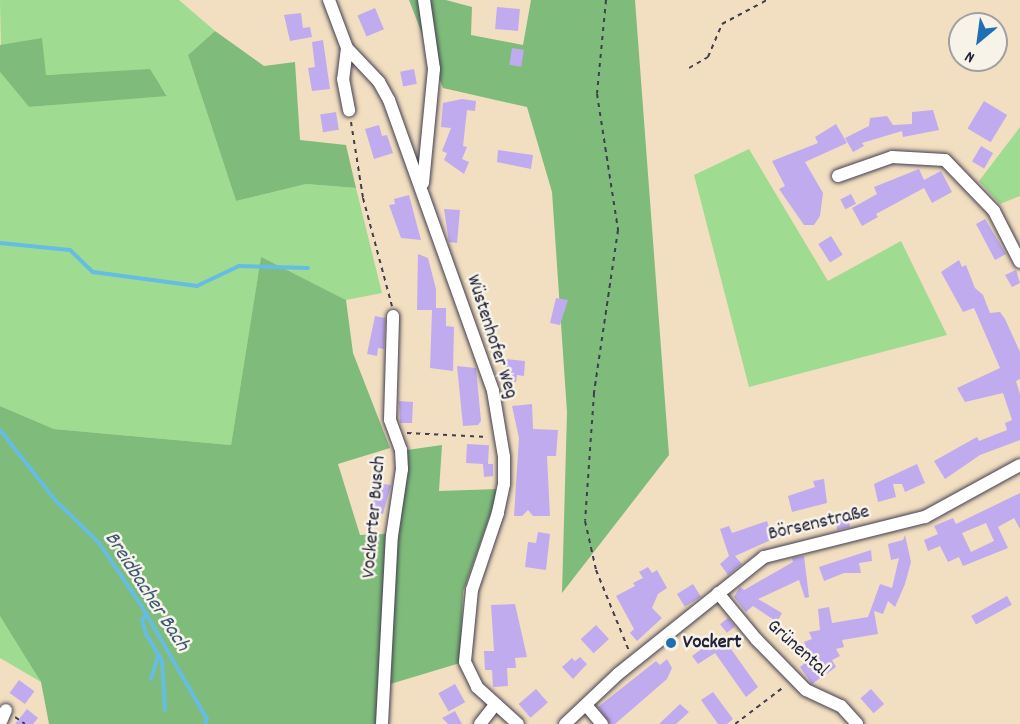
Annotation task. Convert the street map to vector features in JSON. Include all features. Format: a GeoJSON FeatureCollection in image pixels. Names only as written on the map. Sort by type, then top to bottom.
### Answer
{"type":"FeatureCollection","features":[{"type":"Feature","properties":{"kind":"street","name":"Wüstenhofer Weg"},"geometry":{"type":"LineString","coordinates":[[329,0],[347,48],[382,87],[422,187],[493,392],[500,437],[502,495],[472,590],[465,650],[471,677],[495,705],[518,724]]}},
{"type":"Feature","properties":{"kind":"street"},"geometry":{"type":"LineString","coordinates":[[422,187],[434,69],[424,0]]}},
{"type":"Feature","properties":{"kind":"street"},"geometry":{"type":"LineString","coordinates":[[347,48],[343,79],[349,110]]}},
{"type":"Feature","properties":{"kind":"street"},"geometry":{"type":"LineString","coordinates":[[838,176],[892,157],[945,160],[994,211],[1020,261]]}},
{"type":"Feature","properties":{"kind":"street","name":"Vockerter Busch"},"geometry":{"type":"LineString","coordinates":[[382,724],[392,536],[402,469],[401,450],[393,432],[389,403],[393,316]]}},
{"type":"Feature","properties":{"kind":"street","name":"Börsenstraße"},"geometry":{"type":"LineString","coordinates":[[565,724],[633,662],[764,557],[925,517],[1020,465]]}},
{"type":"Feature","properties":{"kind":"street","name":"Grünental"},"geometry":{"type":"LineString","coordinates":[[718,593],[744,626],[806,690],[841,706],[857,724]]}},
{"type":"Feature","properties":{"kind":"street"},"geometry":{"type":"LineString","coordinates":[[480,724],[495,705]]}},
{"type":"Feature","properties":{"kind":"street"},"geometry":{"type":"LineString","coordinates":[[586,705],[602,724]]}},
{"type":"Feature","properties":{"kind":"street"},"geometry":{"type":"LineString","coordinates":[[0,724],[6,710]]}},
{"type":"Feature","properties":{"kind":"path"},"geometry":{"type":"LineString","coordinates":[[606,0],[597,94],[618,230],[594,393],[585,521],[596,570],[633,662]]}},
{"type":"Feature","properties":{"kind":"path"},"geometry":{"type":"LineString","coordinates":[[689,68],[708,57],[722,24],[767,0]]}},
{"type":"Feature","properties":{"kind":"path"},"geometry":{"type":"LineString","coordinates":[[349,110],[363,198],[390,290],[393,316]]}},
{"type":"Feature","properties":{"kind":"path"},"geometry":{"type":"LineString","coordinates":[[393,432],[500,437]]}},
{"type":"Feature","properties":{"kind":"path"},"geometry":{"type":"LineString","coordinates":[[735,724],[795,679]]}},
{"type":"Feature","properties":{"kind":"green space"},"geometry":{"type":"Polygon","coordinates":[[[0,0],[179,0],[215,31],[188,55],[236,201],[306,184],[356,188],[382,293],[346,300],[261,258],[231,445],[54,429],[0,406],[0,72],[29,107],[167,95],[150,70],[45,75],[1,47],[0,0]]]}},
{"type":"Feature","properties":{"kind":"green space"},"geometry":{"type":"Polygon","coordinates":[[[409,0],[446,0],[472,7],[471,35],[523,45],[531,0],[635,0],[669,455],[562,593],[567,412],[552,192],[527,107],[443,88],[409,0]]]}},
{"type":"Feature","properties":{"kind":"green space"},"geometry":{"type":"Polygon","coordinates":[[[215,31],[264,66],[295,62],[300,140],[346,145],[356,188],[306,184],[236,201],[188,55],[215,31]]]}},
{"type":"Feature","properties":{"kind":"green space"},"geometry":{"type":"Polygon","coordinates":[[[42,38],[46,75],[150,69],[167,96],[29,107],[0,72],[0,45],[42,38]]]}},
{"type":"Feature","properties":{"kind":"green space"},"geometry":{"type":"Polygon","coordinates":[[[1020,127],[1020,196],[1000,204],[979,181],[1020,127]]]}},
{"type":"Feature","properties":{"kind":"green space"},"geometry":{"type":"Polygon","coordinates":[[[749,149],[828,281],[901,241],[947,335],[749,387],[694,175],[749,149]]]}},
{"type":"Feature","properties":{"kind":"green space"},"geometry":{"type":"Polygon","coordinates":[[[261,257],[346,300],[353,353],[390,448],[338,464],[360,535],[384,534],[398,528],[407,450],[442,445],[439,491],[499,489],[463,592],[460,663],[387,685],[379,724],[49,724],[41,682],[0,616],[0,406],[54,429],[231,445],[261,257]]]}},
{"type":"Feature","properties":{"kind":"green space"},"geometry":{"type":"Polygon","coordinates":[[[0,616],[10,628],[41,682],[0,658],[0,616]]]}},
{"type":"Feature","properties":{"kind":"building"},"geometry":{"type":"Polygon","coordinates":[[[497,7],[520,9],[518,31],[495,29],[497,7]]]}},
{"type":"Feature","properties":{"kind":"building"},"geometry":{"type":"Polygon","coordinates":[[[375,8],[384,29],[366,37],[358,15],[375,8]]]}},
{"type":"Feature","properties":{"kind":"building"},"geometry":{"type":"Polygon","coordinates":[[[301,13],[303,28],[310,27],[312,37],[290,41],[284,15],[301,13]]]}},
{"type":"Feature","properties":{"kind":"building"},"geometry":{"type":"Polygon","coordinates":[[[323,40],[330,89],[312,91],[308,68],[315,67],[312,42],[323,40]]]}},
{"type":"Feature","properties":{"kind":"building"},"geometry":{"type":"Polygon","coordinates":[[[512,48],[524,50],[521,67],[509,65],[512,48]]]}},
{"type":"Feature","properties":{"kind":"building"},"geometry":{"type":"Polygon","coordinates":[[[414,69],[417,84],[403,86],[400,72],[414,69]]]}},
{"type":"Feature","properties":{"kind":"building"},"geometry":{"type":"Polygon","coordinates":[[[462,99],[476,101],[475,111],[467,110],[463,146],[467,147],[462,159],[469,162],[464,174],[444,160],[447,153],[442,151],[451,128],[441,127],[443,103],[462,99]]]}},
{"type":"Feature","properties":{"kind":"building"},"geometry":{"type":"Polygon","coordinates":[[[984,101],[1007,115],[991,142],[968,128],[984,101]]]}},
{"type":"Feature","properties":{"kind":"building"},"geometry":{"type":"Polygon","coordinates":[[[933,110],[939,130],[903,137],[902,131],[862,143],[864,146],[853,152],[845,138],[869,126],[870,118],[887,116],[893,125],[912,124],[912,112],[933,110]]]}},
{"type":"Feature","properties":{"kind":"building"},"geometry":{"type":"Polygon","coordinates":[[[336,112],[339,130],[323,132],[320,115],[336,112]]]}},
{"type":"Feature","properties":{"kind":"building"},"geometry":{"type":"Polygon","coordinates":[[[836,124],[847,143],[805,162],[823,193],[820,216],[814,225],[804,225],[779,189],[785,186],[772,161],[818,143],[815,137],[836,124]]]}},
{"type":"Feature","properties":{"kind":"building"},"geometry":{"type":"Polygon","coordinates":[[[379,125],[382,136],[387,135],[393,153],[374,159],[365,129],[379,125]]]}},
{"type":"Feature","properties":{"kind":"building"},"geometry":{"type":"Polygon","coordinates":[[[981,146],[993,153],[984,169],[972,162],[981,146]]]}},
{"type":"Feature","properties":{"kind":"building"},"geometry":{"type":"Polygon","coordinates":[[[498,150],[533,155],[531,169],[497,162],[498,150]]]}},
{"type":"Feature","properties":{"kind":"building"},"geometry":{"type":"Polygon","coordinates":[[[919,169],[924,180],[941,171],[952,192],[932,203],[924,188],[876,214],[878,217],[862,226],[852,208],[877,194],[874,187],[919,169]]]}},
{"type":"Feature","properties":{"kind":"building"},"geometry":{"type":"Polygon","coordinates":[[[851,194],[856,204],[845,209],[840,199],[851,194]]]}},
{"type":"Feature","properties":{"kind":"building"},"geometry":{"type":"Polygon","coordinates":[[[409,195],[421,240],[401,238],[389,205],[395,204],[394,199],[409,195]]]}},
{"type":"Feature","properties":{"kind":"building"},"geometry":{"type":"Polygon","coordinates":[[[444,209],[460,210],[457,243],[449,242],[444,209]]]}},
{"type":"Feature","properties":{"kind":"building"},"geometry":{"type":"Polygon","coordinates":[[[985,219],[1006,254],[995,260],[976,224],[985,219]]]}},
{"type":"Feature","properties":{"kind":"building"},"geometry":{"type":"Polygon","coordinates":[[[831,236],[843,255],[830,263],[818,244],[831,236]]]}},
{"type":"Feature","properties":{"kind":"building"},"geometry":{"type":"Polygon","coordinates":[[[418,254],[428,258],[436,289],[436,308],[446,308],[446,326],[454,327],[453,371],[430,368],[432,310],[417,310],[418,254]]]}},
{"type":"Feature","properties":{"kind":"building"},"geometry":{"type":"Polygon","coordinates":[[[959,260],[962,267],[966,265],[975,288],[983,295],[990,313],[1000,312],[1005,319],[1020,352],[1020,379],[1016,381],[1020,394],[1020,440],[980,455],[945,479],[934,461],[977,437],[979,441],[1007,430],[1005,423],[1012,420],[1003,393],[965,402],[957,388],[1000,368],[974,308],[963,312],[941,272],[959,260]]]}},
{"type":"Feature","properties":{"kind":"building"},"geometry":{"type":"Polygon","coordinates":[[[1016,270],[1020,283],[1012,287],[1005,275],[1016,270]]]}},
{"type":"Feature","properties":{"kind":"building"},"geometry":{"type":"Polygon","coordinates":[[[556,298],[568,300],[560,325],[550,323],[556,298]]]}},
{"type":"Feature","properties":{"kind":"building"},"geometry":{"type":"Polygon","coordinates":[[[375,316],[385,318],[384,349],[378,348],[377,356],[367,354],[375,316]]]}},
{"type":"Feature","properties":{"kind":"building"},"geometry":{"type":"Polygon","coordinates":[[[506,359],[525,361],[524,376],[517,375],[516,382],[504,381],[506,359]]]}},
{"type":"Feature","properties":{"kind":"building"},"geometry":{"type":"Polygon","coordinates":[[[457,366],[476,368],[481,421],[478,425],[463,426],[457,366]]]}},
{"type":"Feature","properties":{"kind":"building"},"geometry":{"type":"Polygon","coordinates":[[[399,401],[413,402],[412,423],[400,423],[399,401]]]}},
{"type":"Feature","properties":{"kind":"building"},"geometry":{"type":"Polygon","coordinates":[[[532,404],[533,429],[558,430],[556,456],[547,456],[550,516],[533,516],[528,510],[522,516],[514,516],[519,438],[512,406],[532,404]]]}},
{"type":"Feature","properties":{"kind":"building"},"geometry":{"type":"Polygon","coordinates":[[[467,444],[489,445],[488,464],[466,463],[467,444]]]}},
{"type":"Feature","properties":{"kind":"building"},"geometry":{"type":"Polygon","coordinates":[[[483,464],[493,464],[493,476],[484,477],[483,464]]]}},
{"type":"Feature","properties":{"kind":"building"},"geometry":{"type":"Polygon","coordinates":[[[917,464],[925,483],[905,492],[902,484],[893,484],[896,497],[878,502],[874,484],[917,464]]]}},
{"type":"Feature","properties":{"kind":"building"},"geometry":{"type":"Polygon","coordinates":[[[824,479],[827,503],[792,512],[788,496],[815,487],[813,481],[824,479]]]}},
{"type":"Feature","properties":{"kind":"building"},"geometry":{"type":"Polygon","coordinates":[[[376,483],[391,485],[383,514],[372,513],[376,483]]]}},
{"type":"Feature","properties":{"kind":"building"},"geometry":{"type":"Polygon","coordinates":[[[1020,493],[1020,529],[1014,518],[998,527],[1008,548],[963,566],[959,557],[948,562],[940,546],[928,551],[924,540],[938,534],[934,526],[953,518],[956,524],[1020,493]],[[986,523],[962,533],[971,552],[994,541],[986,523]]]}},
{"type":"Feature","properties":{"kind":"building"},"geometry":{"type":"Polygon","coordinates":[[[848,516],[850,527],[837,530],[836,518],[848,516]]]}},
{"type":"Feature","properties":{"kind":"building"},"geometry":{"type":"Polygon","coordinates":[[[767,521],[773,539],[735,556],[742,564],[728,575],[720,564],[729,556],[720,529],[729,526],[732,533],[767,521]]]}},
{"type":"Feature","properties":{"kind":"building"},"geometry":{"type":"Polygon","coordinates":[[[538,532],[550,534],[546,570],[525,567],[528,542],[536,543],[538,532]]]}},
{"type":"Feature","properties":{"kind":"building"},"geometry":{"type":"Polygon","coordinates":[[[905,535],[911,562],[895,607],[888,601],[883,614],[874,611],[878,634],[842,640],[844,647],[836,649],[840,656],[832,660],[836,667],[812,684],[800,667],[811,658],[804,642],[812,639],[809,632],[820,630],[818,609],[829,607],[832,623],[868,617],[880,584],[892,588],[899,558],[891,560],[888,544],[903,540],[905,535]]]}},
{"type":"Feature","properties":{"kind":"building"},"geometry":{"type":"Polygon","coordinates":[[[871,550],[872,561],[859,563],[861,573],[844,573],[824,581],[819,567],[871,550]]]}},
{"type":"Feature","properties":{"kind":"building"},"geometry":{"type":"Polygon","coordinates":[[[804,556],[809,597],[805,598],[799,580],[758,599],[782,613],[777,622],[753,606],[746,612],[734,597],[740,587],[744,590],[793,562],[792,558],[804,556]]]}},
{"type":"Feature","properties":{"kind":"building"},"geometry":{"type":"Polygon","coordinates":[[[648,567],[652,573],[657,570],[667,588],[658,594],[652,608],[662,618],[637,641],[630,633],[634,629],[616,596],[635,586],[633,583],[643,578],[639,572],[648,567]]]}},
{"type":"Feature","properties":{"kind":"building"},"geometry":{"type":"Polygon","coordinates":[[[693,584],[701,597],[685,607],[677,594],[693,584]]]}},
{"type":"Feature","properties":{"kind":"building"},"geometry":{"type":"Polygon","coordinates":[[[1007,596],[1012,605],[976,625],[971,616],[1007,596]]]}},
{"type":"Feature","properties":{"kind":"building"},"geometry":{"type":"Polygon","coordinates":[[[515,604],[527,657],[515,658],[516,668],[507,668],[508,686],[493,687],[492,670],[485,670],[484,651],[494,651],[491,605],[515,604]]]}},
{"type":"Feature","properties":{"kind":"building"},"geometry":{"type":"Polygon","coordinates":[[[728,618],[735,627],[727,633],[720,624],[728,618]]]}},
{"type":"Feature","properties":{"kind":"building"},"geometry":{"type":"Polygon","coordinates":[[[596,625],[609,639],[594,653],[581,639],[596,625]]]}},
{"type":"Feature","properties":{"kind":"building"},"geometry":{"type":"Polygon","coordinates":[[[721,635],[758,687],[746,697],[715,653],[698,664],[692,656],[721,635]]]}},
{"type":"Feature","properties":{"kind":"building"},"geometry":{"type":"Polygon","coordinates":[[[580,657],[587,664],[573,679],[562,667],[572,658],[575,661],[580,657]]]}},
{"type":"Feature","properties":{"kind":"building"},"geometry":{"type":"Polygon","coordinates":[[[667,659],[672,668],[667,679],[615,724],[610,724],[598,707],[656,661],[660,665],[667,659]]]}},
{"type":"Feature","properties":{"kind":"building"},"geometry":{"type":"Polygon","coordinates":[[[19,680],[34,691],[25,704],[10,693],[19,680]]]}},
{"type":"Feature","properties":{"kind":"building"},"geometry":{"type":"Polygon","coordinates":[[[455,684],[465,702],[449,712],[438,693],[455,684]]]}},
{"type":"Feature","properties":{"kind":"building"},"geometry":{"type":"Polygon","coordinates":[[[536,689],[548,703],[530,718],[519,704],[536,689]]]}},
{"type":"Feature","properties":{"kind":"building"},"geometry":{"type":"Polygon","coordinates":[[[871,689],[884,704],[874,713],[860,698],[871,689]]]}},
{"type":"Feature","properties":{"kind":"building"},"geometry":{"type":"Polygon","coordinates":[[[713,692],[733,719],[727,724],[718,724],[701,700],[713,692]]]}},
{"type":"Feature","properties":{"kind":"building"},"geometry":{"type":"Polygon","coordinates":[[[680,704],[689,712],[676,724],[659,724],[680,704]]]}},
{"type":"Feature","properties":{"kind":"building"},"geometry":{"type":"Polygon","coordinates":[[[27,709],[38,718],[33,724],[15,724],[27,709]]]}},
{"type":"Feature","properties":{"kind":"building"},"geometry":{"type":"Polygon","coordinates":[[[455,711],[462,724],[448,724],[442,718],[455,711]]]}},
{"type":"Feature","properties":{"kind":"waterway"},"geometry":{"type":"LineString","coordinates":[[0,243],[70,250],[93,272],[197,286],[239,266],[308,268]]}},
{"type":"Feature","properties":{"kind":"waterway","name":"Breidbacher Bach"},"geometry":{"type":"LineString","coordinates":[[0,430],[56,501],[99,543],[141,605],[207,719],[205,724]]}},
{"type":"Feature","properties":{"kind":"waterway"},"geometry":{"type":"LineString","coordinates":[[146,615],[142,620],[146,634],[162,661],[165,710]]}},
{"type":"Feature","properties":{"kind":"waterway"},"geometry":{"type":"LineString","coordinates":[[151,679],[158,656]]}},
{"type":"Feature","properties":{"kind":"place","name":"Vockert"},"geometry":{"type":"Point","coordinates":[671,643]}}]}
